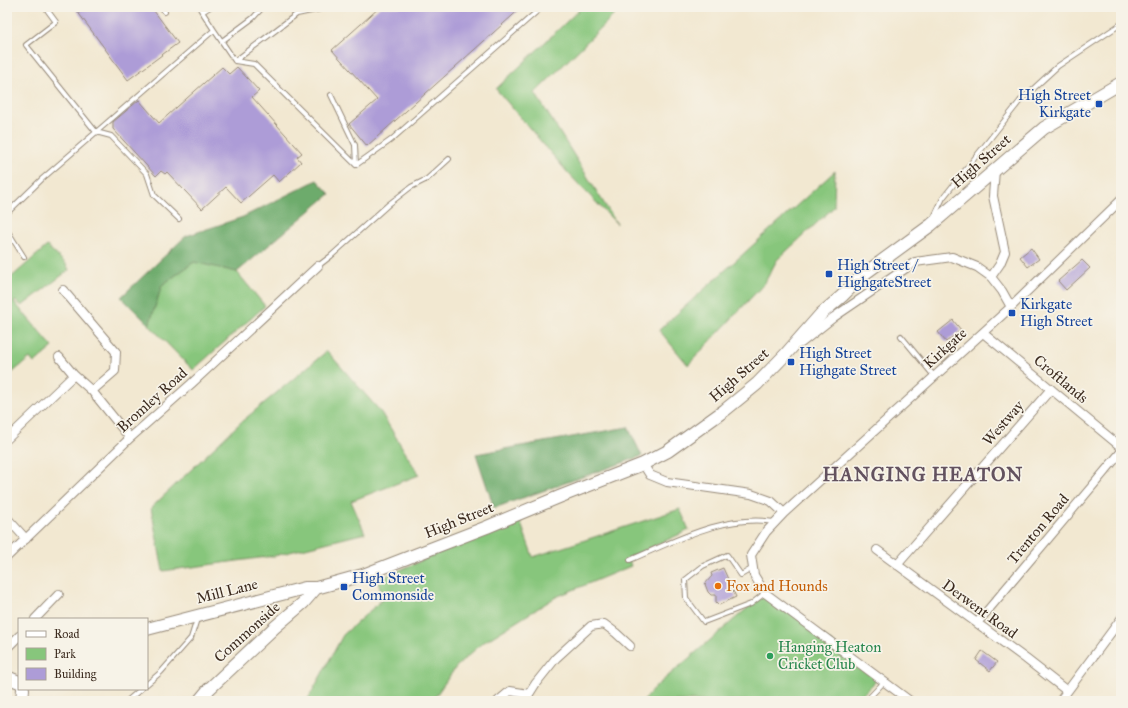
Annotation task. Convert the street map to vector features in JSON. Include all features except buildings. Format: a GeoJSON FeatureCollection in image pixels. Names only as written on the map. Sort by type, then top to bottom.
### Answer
{"type":"FeatureCollection","features":[{"type":"Feature","properties":{"kind":"street","name":"High Street"},"geometry":{"type":"LineString","coordinates":[[316,588],[363,575],[643,464],[668,451],[725,410],[757,384],[821,314],[864,274],[931,225],[1044,128],[1121,83]]}},
{"type":"Feature","properties":{"kind":"street"},"geometry":{"type":"LineString","coordinates":[[991,277],[1000,264],[1005,252],[993,196],[995,170]]}},
{"type":"Feature","properties":{"kind":"street","name":"Kirkgate"},"geometry":{"type":"LineString","coordinates":[[753,568],[751,555],[766,532],[784,512],[983,333],[1121,200]]}},
{"type":"Feature","properties":{"kind":"street"},"geometry":{"type":"LineString","coordinates":[[785,355],[834,317],[915,262],[952,257],[977,267],[991,277],[1002,291],[1011,307]]}},
{"type":"Feature","properties":{"kind":"street","name":"Bromley Road"},"geometry":{"type":"LineString","coordinates":[[7,557],[130,438],[191,384],[318,266]]}},
{"type":"Feature","properties":{"kind":"street"},"geometry":{"type":"LineString","coordinates":[[64,287],[116,352],[114,370],[92,391]]}},
{"type":"Feature","properties":{"kind":"street","name":"Croftlands"},"geometry":{"type":"LineString","coordinates":[[983,333],[1121,447]]}},
{"type":"Feature","properties":{"kind":"street"},"geometry":{"type":"LineString","coordinates":[[59,357],[74,375],[92,391],[130,438]]}},
{"type":"Feature","properties":{"kind":"street"},"geometry":{"type":"LineString","coordinates":[[8,436],[74,375]]}},
{"type":"Feature","properties":{"kind":"street","name":"Westway"},"geometry":{"type":"LineString","coordinates":[[896,565],[1051,389]]}},
{"type":"Feature","properties":{"kind":"street","name":"Trenton Road"},"geometry":{"type":"LineString","coordinates":[[977,623],[1121,452]]}},
{"type":"Feature","properties":{"kind":"street"},"geometry":{"type":"LineString","coordinates":[[643,464],[650,475],[667,482],[751,494],[771,501],[784,512]]}},
{"type":"Feature","properties":{"kind":"street"},"geometry":{"type":"LineString","coordinates":[[7,518],[26,539]]}},
{"type":"Feature","properties":{"kind":"street","name":"Derwent Road"},"geometry":{"type":"LineString","coordinates":[[877,550],[1067,691]]}},
{"type":"Feature","properties":{"kind":"street"},"geometry":{"type":"LineString","coordinates":[[753,568],[754,575],[765,593],[910,701]]}},
{"type":"Feature","properties":{"kind":"street","name":"Mill Lane"},"geometry":{"type":"LineString","coordinates":[[148,629],[305,588],[316,588]]}},
{"type":"Feature","properties":{"kind":"street","name":"Commonside"},"geometry":{"type":"LineString","coordinates":[[199,701],[208,689],[275,627],[303,604],[316,588]]}},
{"type":"Feature","properties":{"kind":"street"},"geometry":{"type":"LineString","coordinates":[[36,618],[59,594]]}},
{"type":"Feature","properties":{"kind":"street"},"geometry":{"type":"LineString","coordinates":[[1060,701],[1121,619]]}},
{"type":"Feature","properties":{"kind":"street"},"geometry":{"type":"LineString","coordinates":[[498,701],[510,691],[531,697],[536,683],[556,658],[591,626],[604,624],[630,646]]}},
{"type":"Feature","properties":{"kind":"street"},"geometry":{"type":"LineString","coordinates":[[7,648],[18,637]]}},
{"type":"Feature","properties":{"kind":"street"},"geometry":{"type":"LineString","coordinates":[[7,677],[18,682]]}},
{"type":"Feature","properties":{"kind":"street"},"geometry":{"type":"LineString","coordinates":[[22,701],[23,690]]}},
{"type":"Feature","properties":{"kind":"lane"},"geometry":{"type":"LineString","coordinates":[[45,7],[56,22],[26,45],[96,132],[111,136],[147,174],[154,195],[179,219]]}},
{"type":"Feature","properties":{"kind":"lane"},"geometry":{"type":"LineString","coordinates":[[161,7],[164,12]]}},
{"type":"Feature","properties":{"kind":"lane"},"geometry":{"type":"LineString","coordinates":[[199,7],[235,61],[254,64],[356,165]]}},
{"type":"Feature","properties":{"kind":"lane"},"geometry":{"type":"LineString","coordinates":[[202,12],[210,7]]}},
{"type":"Feature","properties":{"kind":"lane"},"geometry":{"type":"LineString","coordinates":[[222,41],[253,18],[263,7]]}},
{"type":"Feature","properties":{"kind":"lane"},"geometry":{"type":"LineString","coordinates":[[235,61],[297,14],[330,7]]}},
{"type":"Feature","properties":{"kind":"lane"},"geometry":{"type":"LineString","coordinates":[[356,165],[391,140],[541,7]]}},
{"type":"Feature","properties":{"kind":"lane"},"geometry":{"type":"LineString","coordinates":[[931,225],[943,198],[1020,101],[1058,66],[1121,24]]}},
{"type":"Feature","properties":{"kind":"lane"},"geometry":{"type":"LineString","coordinates":[[7,213],[42,179],[214,30]]}},
{"type":"Feature","properties":{"kind":"lane"},"geometry":{"type":"LineString","coordinates":[[331,95],[355,144],[356,165]]}},
{"type":"Feature","properties":{"kind":"lane"},"geometry":{"type":"LineString","coordinates":[[318,266],[389,204],[431,176],[449,159]]}},
{"type":"Feature","properties":{"kind":"lane"},"geometry":{"type":"LineString","coordinates":[[7,230],[24,257]]}},
{"type":"Feature","properties":{"kind":"lane"},"geometry":{"type":"LineString","coordinates":[[901,336],[934,377]]}},
{"type":"Feature","properties":{"kind":"lane"},"geometry":{"type":"LineString","coordinates":[[630,560],[696,531],[737,522],[759,520],[774,522]]}},
{"type":"Feature","properties":{"kind":"lane"},"geometry":{"type":"LineString","coordinates":[[753,568],[741,575],[727,555],[703,566],[685,580],[686,598],[704,622],[751,604],[765,593]]}},
{"type":"Feature","properties":{"kind":"lane"},"geometry":{"type":"LineString","coordinates":[[148,683],[161,672],[191,638],[198,615]]}},
{"type":"Feature","properties":{"kind":"lane"},"geometry":{"type":"LineString","coordinates":[[866,701],[884,682]]}},
{"type":"Feature","properties":{"kind":"lane"},"geometry":{"type":"LineString","coordinates":[[127,701],[140,690]]}},
{"type":"Feature","properties":{"kind":"green space"},"geometry":{"type":"Polygon","coordinates":[[[582,7],[622,7],[535,93],[617,224],[568,173],[496,89],[582,7]]]}},
{"type":"Feature","properties":{"kind":"green space"},"geometry":{"type":"Polygon","coordinates":[[[835,171],[834,207],[777,260],[764,284],[688,365],[659,330],[835,171]]]}},
{"type":"Feature","properties":{"kind":"green space"},"geometry":{"type":"Polygon","coordinates":[[[317,180],[330,194],[237,272],[194,262],[162,285],[149,325],[121,297],[186,236],[243,217],[317,180]]]}},
{"type":"Feature","properties":{"kind":"green space"},"geometry":{"type":"Polygon","coordinates":[[[47,246],[66,264],[69,270],[22,306],[16,301],[14,302],[53,347],[34,363],[30,358],[7,377],[7,281],[47,246]]]}},
{"type":"Feature","properties":{"kind":"green space"},"geometry":{"type":"Polygon","coordinates":[[[194,262],[237,272],[265,306],[193,370],[149,325],[162,285],[194,262]]]}},
{"type":"Feature","properties":{"kind":"green space"},"geometry":{"type":"Polygon","coordinates":[[[327,351],[380,411],[419,475],[351,501],[365,533],[274,556],[163,571],[151,508],[240,423],[327,351]]]}},
{"type":"Feature","properties":{"kind":"green space"},"geometry":{"type":"Polygon","coordinates":[[[628,427],[642,456],[494,508],[476,454],[628,427]]]}},
{"type":"Feature","properties":{"kind":"green space"},"geometry":{"type":"Polygon","coordinates":[[[680,509],[689,530],[628,558],[631,566],[556,597],[481,644],[456,667],[432,701],[307,701],[343,635],[384,598],[377,580],[519,518],[533,557],[680,509]]]}},
{"type":"Feature","properties":{"kind":"green space","name":"Hanging Heaton Cricket Club"},"geometry":{"type":"Polygon","coordinates":[[[765,593],[879,678],[856,701],[644,701],[653,689],[765,593]]]}},
{"type":"Feature","properties":{"kind":"place","name":"High Street Kirkgate"},"geometry":{"type":"Point","coordinates":[1099,104]}},
{"type":"Feature","properties":{"kind":"place","name":"High Street / HighgateStreet"},"geometry":{"type":"Point","coordinates":[829,274]}},
{"type":"Feature","properties":{"kind":"place","name":"Kirkgate High Street"},"geometry":{"type":"Point","coordinates":[1012,313]}},
{"type":"Feature","properties":{"kind":"place","name":"High Street Highgate Street"},"geometry":{"type":"Point","coordinates":[791,362]}},
{"type":"Feature","properties":{"kind":"place","name":"Fox and Hounds"},"geometry":{"type":"Point","coordinates":[718,586]}},
{"type":"Feature","properties":{"kind":"place","name":"High Street Commonside"},"geometry":{"type":"Point","coordinates":[344,587]}},
{"type":"Feature","properties":{"kind":"place","name":"Hanging Heaton Cricket Club"},"geometry":{"type":"Point","coordinates":[770,656]}},
{"type":"Feature","properties":{"kind":"district","name":"HANGING HEATON"},"geometry":{"type":"Point","coordinates":[923,474]}}]}
